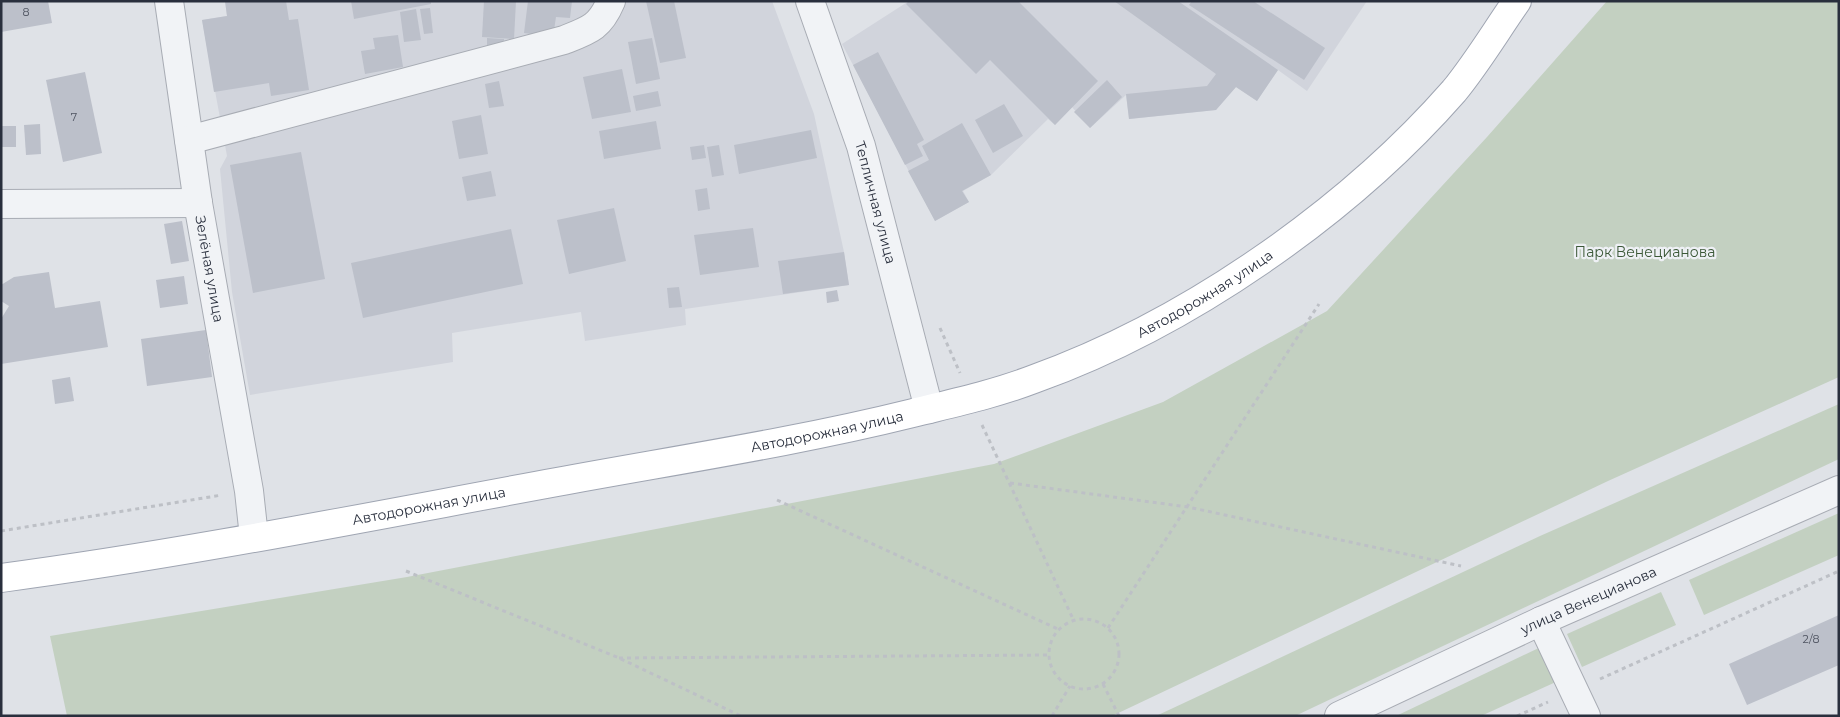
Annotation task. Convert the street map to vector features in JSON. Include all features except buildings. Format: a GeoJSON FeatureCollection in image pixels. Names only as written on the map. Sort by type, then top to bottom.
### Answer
{"type":"FeatureCollection","features":[{"type":"Feature","properties":{"kind":"main road","name":"Автодорожная улица"},"geometry":{"type":"LineString","coordinates":[[1,578],[254,537],[854,428],[1033,380],[1099,353],[1154,325],[1258,262],[1316,220],[1404,143],[1456,88],[1517,1]]}},
{"type":"Feature","properties":{"kind":"street","name":"Зелёная улица"},"geometry":{"type":"LineString","coordinates":[[169,1],[198,203],[249,491],[254,537]]}},
{"type":"Feature","properties":{"kind":"street"},"geometry":{"type":"LineString","coordinates":[[189,140],[564,40],[586,32],[604,19],[611,1]]}},
{"type":"Feature","properties":{"kind":"street","name":"Тепличная улица"},"geometry":{"type":"LineString","coordinates":[[810,1],[861,146],[929,409]]}},
{"type":"Feature","properties":{"kind":"street"},"geometry":{"type":"LineString","coordinates":[[1,204],[198,203]]}},
{"type":"Feature","properties":{"kind":"street","name":"улица Венецианова"},"geometry":{"type":"LineString","coordinates":[[1339,716],[1541,621],[1839,490]]}},
{"type":"Feature","properties":{"kind":"street"},"geometry":{"type":"LineString","coordinates":[[1541,621],[1586,716]]}},
{"type":"Feature","properties":{"kind":"path"},"geometry":{"type":"LineString","coordinates":[[1108,628],[1319,304]]}},
{"type":"Feature","properties":{"kind":"path"},"geometry":{"type":"LineString","coordinates":[[1009,483],[1188,506],[1461,566]]}},
{"type":"Feature","properties":{"kind":"path"},"geometry":{"type":"LineString","coordinates":[[1,531],[249,491]]}},
{"type":"Feature","properties":{"kind":"path"},"geometry":{"type":"LineString","coordinates":[[777,500],[1060,630]]}},
{"type":"Feature","properties":{"kind":"path"},"geometry":{"type":"LineString","coordinates":[[406,571],[619,658],[741,716]]}},
{"type":"Feature","properties":{"kind":"path"},"geometry":{"type":"LineString","coordinates":[[1517,716],[1839,571]]}},
{"type":"Feature","properties":{"kind":"path"},"geometry":{"type":"LineString","coordinates":[[1086,620],[1098,622],[1108,628],[1115,636],[1119,657],[1117,668],[1103,684],[1092,689],[1080,689],[1070,686],[1055,674],[1050,655],[1054,637],[1060,630],[1074,621],[1086,620]]}},
{"type":"Feature","properties":{"kind":"path"},"geometry":{"type":"LineString","coordinates":[[619,658],[1050,655]]}},
{"type":"Feature","properties":{"kind":"path"},"geometry":{"type":"LineString","coordinates":[[1103,684],[1119,716]]}},
{"type":"Feature","properties":{"kind":"path"},"geometry":{"type":"LineString","coordinates":[[1052,716],[1070,686]]}},
{"type":"Feature","properties":{"kind":"shaded area"},"geometry":{"type":"Polygon","coordinates":[[[225,1],[772,1],[814,114],[844,252],[849,285],[685,309],[686,325],[585,341],[581,312],[452,333],[453,362],[250,395],[232,292],[220,169],[227,156],[202,20],[227,16],[225,1]]]}},
{"type":"Feature","properties":{"kind":"shaded area"},"geometry":{"type":"Polygon","coordinates":[[[909,1],[1367,1],[1307,91],[1278,70],[1257,101],[1236,87],[1216,110],[1129,119],[1126,95],[1090,128],[1072,107],[1055,125],[1048,119],[991,175],[963,191],[969,202],[935,221],[842,44],[909,1]]]}},
{"type":"Feature","properties":{"kind":"green space","name":"Парк Венецианова"},"geometry":{"type":"Polygon","coordinates":[[[1607,1],[1839,1],[1839,377],[1608,481],[1112,716],[67,716],[50,636],[407,577],[994,464],[1163,402],[1327,311],[1487,137],[1607,1]]]}},
{"type":"Feature","properties":{"kind":"green space"},"geometry":{"type":"Polygon","coordinates":[[[1839,404],[1839,459],[1295,716],[1156,716],[1540,536],[1839,404]]]}},
{"type":"Feature","properties":{"kind":"green space"},"geometry":{"type":"Polygon","coordinates":[[[1839,513],[1839,555],[1704,615],[1689,580],[1839,513]]]}},
{"type":"Feature","properties":{"kind":"green space"},"geometry":{"type":"Polygon","coordinates":[[[1661,592],[1676,625],[1582,667],[1567,634],[1661,592]]]}},
{"type":"Feature","properties":{"kind":"green space"},"geometry":{"type":"Polygon","coordinates":[[[1543,646],[1558,681],[1481,716],[1396,716],[1543,646]]]}}]}
